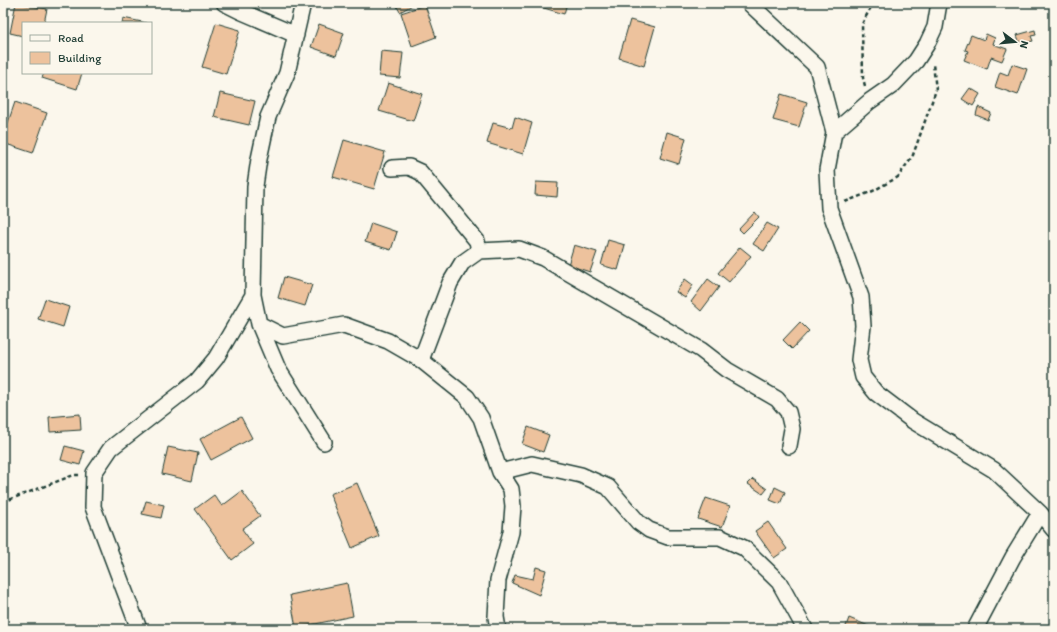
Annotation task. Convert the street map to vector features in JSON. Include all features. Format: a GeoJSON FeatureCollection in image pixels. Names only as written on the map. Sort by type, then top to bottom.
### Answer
{"type":"FeatureCollection","features":[{"type":"Feature","properties":{"kind":"street"},"geometry":{"type":"LineString","coordinates":[[224,3],[296,34]]}},
{"type":"Feature","properties":{"kind":"street"},"geometry":{"type":"LineString","coordinates":[[303,3],[287,73],[268,117],[255,186],[253,295],[259,324],[278,369],[324,442]]}},
{"type":"Feature","properties":{"kind":"street"},"geometry":{"type":"LineString","coordinates":[[749,3],[817,67],[834,132],[826,170],[829,208],[861,297],[863,326],[859,360],[863,377],[876,393],[913,421],[994,470],[1040,513],[1054,530]]}},
{"type":"Feature","properties":{"kind":"street"},"geometry":{"type":"LineString","coordinates":[[834,132],[870,101],[893,85],[916,61],[927,44],[935,27],[940,3]]}},
{"type":"Feature","properties":{"kind":"street"},"geometry":{"type":"LineString","coordinates":[[392,168],[409,167],[420,172],[477,241],[479,251]]}},
{"type":"Feature","properties":{"kind":"street"},"geometry":{"type":"LineString","coordinates":[[422,360],[450,283],[462,263],[479,251],[519,249],[542,258],[701,350],[727,370],[777,399],[788,412],[792,429],[789,446]]}},
{"type":"Feature","properties":{"kind":"street"},"geometry":{"type":"LineString","coordinates":[[139,629],[93,507],[94,473],[111,448],[197,381],[216,358],[253,295]]}},
{"type":"Feature","properties":{"kind":"street"},"geometry":{"type":"LineString","coordinates":[[259,324],[283,336],[344,325],[388,341],[422,360],[467,397],[481,418],[500,472],[511,490],[513,506],[511,532],[498,580],[496,617],[498,629]]}},
{"type":"Feature","properties":{"kind":"street"},"geometry":{"type":"LineString","coordinates":[[500,472],[532,464],[581,475],[608,487],[638,522],[649,530],[668,536],[720,537],[744,548],[779,582],[805,629]]}},
{"type":"Feature","properties":{"kind":"street"},"geometry":{"type":"LineString","coordinates":[[975,629],[1013,557],[1040,513]]}},
{"type":"Feature","properties":{"kind":"path"},"geometry":{"type":"LineString","coordinates":[[870,101],[863,78],[862,24],[873,3]]}},
{"type":"Feature","properties":{"kind":"path"},"geometry":{"type":"LineString","coordinates":[[829,208],[873,191],[898,177],[913,155],[936,90],[934,69],[927,44]]}},
{"type":"Feature","properties":{"kind":"path"},"geometry":{"type":"LineString","coordinates":[[3,502],[74,476],[94,473]]}},
{"type":"Feature","properties":{"kind":"building"},"geometry":{"type":"Polygon","coordinates":[[[16,3],[47,9],[44,22],[22,22],[22,36],[10,33],[16,3]]]}},
{"type":"Feature","properties":{"kind":"building"},"geometry":{"type":"Polygon","coordinates":[[[395,3],[416,3],[400,12],[395,3]]]}},
{"type":"Feature","properties":{"kind":"building"},"geometry":{"type":"Polygon","coordinates":[[[527,3],[567,3],[564,14],[527,3]]]}},
{"type":"Feature","properties":{"kind":"building"},"geometry":{"type":"Polygon","coordinates":[[[425,5],[436,37],[412,46],[401,13],[425,5]]]}},
{"type":"Feature","properties":{"kind":"building"},"geometry":{"type":"Polygon","coordinates":[[[123,18],[142,22],[122,22],[123,18]]]}},
{"type":"Feature","properties":{"kind":"building"},"geometry":{"type":"Polygon","coordinates":[[[630,20],[655,27],[644,66],[619,58],[630,20]]]}},
{"type":"Feature","properties":{"kind":"building"},"geometry":{"type":"Polygon","coordinates":[[[216,23],[240,30],[226,74],[202,67],[216,23]]]}},
{"type":"Feature","properties":{"kind":"building"},"geometry":{"type":"Polygon","coordinates":[[[319,24],[344,33],[336,56],[311,47],[319,24]]]}},
{"type":"Feature","properties":{"kind":"building"},"geometry":{"type":"Polygon","coordinates":[[[1035,30],[1036,35],[1031,36],[1033,41],[1020,44],[1017,35],[1035,30]]]}},
{"type":"Feature","properties":{"kind":"building"},"geometry":{"type":"Polygon","coordinates":[[[986,34],[995,38],[993,44],[1007,49],[1002,61],[991,57],[987,69],[964,60],[968,51],[965,50],[971,35],[984,40],[986,34]]]}},
{"type":"Feature","properties":{"kind":"building"},"geometry":{"type":"Polygon","coordinates":[[[381,51],[403,53],[400,78],[379,76],[381,51]]]}},
{"type":"Feature","properties":{"kind":"building"},"geometry":{"type":"Polygon","coordinates":[[[1012,64],[1027,69],[1018,95],[995,87],[1000,72],[1008,75],[1012,64]]]}},
{"type":"Feature","properties":{"kind":"building"},"geometry":{"type":"Polygon","coordinates":[[[44,74],[82,74],[77,89],[42,78],[44,74]]]}},
{"type":"Feature","properties":{"kind":"building"},"geometry":{"type":"Polygon","coordinates":[[[388,83],[422,94],[413,121],[379,111],[388,83]]]}},
{"type":"Feature","properties":{"kind":"building"},"geometry":{"type":"Polygon","coordinates":[[[970,88],[980,94],[973,106],[962,99],[970,88]]]}},
{"type":"Feature","properties":{"kind":"building"},"geometry":{"type":"Polygon","coordinates":[[[220,93],[255,101],[249,125],[214,117],[220,93]]]}},
{"type":"Feature","properties":{"kind":"building"},"geometry":{"type":"Polygon","coordinates":[[[781,94],[807,102],[799,127],[773,120],[781,94]]]}},
{"type":"Feature","properties":{"kind":"building"},"geometry":{"type":"Polygon","coordinates":[[[15,102],[47,113],[33,153],[3,143],[3,137],[15,102]]]}},
{"type":"Feature","properties":{"kind":"building"},"geometry":{"type":"Polygon","coordinates":[[[978,107],[991,113],[988,120],[976,115],[978,107]]]}},
{"type":"Feature","properties":{"kind":"building"},"geometry":{"type":"Polygon","coordinates":[[[515,117],[532,123],[523,154],[487,143],[493,123],[512,128],[515,117]]]}},
{"type":"Feature","properties":{"kind":"building"},"geometry":{"type":"Polygon","coordinates":[[[667,132],[686,138],[679,164],[660,158],[667,132]]]}},
{"type":"Feature","properties":{"kind":"building"},"geometry":{"type":"Polygon","coordinates":[[[344,140],[385,152],[374,189],[333,177],[344,140]]]}},
{"type":"Feature","properties":{"kind":"building"},"geometry":{"type":"Polygon","coordinates":[[[536,182],[558,183],[557,197],[535,195],[536,182]]]}},
{"type":"Feature","properties":{"kind":"building"},"geometry":{"type":"Polygon","coordinates":[[[755,212],[759,217],[743,233],[739,229],[755,212]]]}},
{"type":"Feature","properties":{"kind":"building"},"geometry":{"type":"Polygon","coordinates":[[[371,223],[397,232],[391,250],[365,242],[371,223]]]}},
{"type":"Feature","properties":{"kind":"building"},"geometry":{"type":"Polygon","coordinates":[[[767,223],[778,229],[764,251],[753,244],[767,223]]]}},
{"type":"Feature","properties":{"kind":"building"},"geometry":{"type":"Polygon","coordinates":[[[608,240],[625,245],[618,270],[601,265],[608,240]]]}},
{"type":"Feature","properties":{"kind":"building"},"geometry":{"type":"Polygon","coordinates":[[[574,245],[597,252],[590,272],[568,265],[574,245]]]}},
{"type":"Feature","properties":{"kind":"building"},"geometry":{"type":"Polygon","coordinates":[[[740,247],[751,256],[729,282],[718,273],[740,247]]]}},
{"type":"Feature","properties":{"kind":"building"},"geometry":{"type":"Polygon","coordinates":[[[284,277],[312,285],[305,306],[278,298],[284,277]]]}},
{"type":"Feature","properties":{"kind":"building"},"geometry":{"type":"Polygon","coordinates":[[[685,279],[693,285],[685,298],[676,292],[685,279]]]}},
{"type":"Feature","properties":{"kind":"building"},"geometry":{"type":"Polygon","coordinates":[[[708,279],[719,287],[701,311],[691,302],[708,279]]]}},
{"type":"Feature","properties":{"kind":"building"},"geometry":{"type":"Polygon","coordinates":[[[45,299],[69,307],[63,327],[38,319],[45,299]]]}},
{"type":"Feature","properties":{"kind":"building"},"geometry":{"type":"Polygon","coordinates":[[[800,322],[809,331],[792,349],[783,340],[800,322]]]}},
{"type":"Feature","properties":{"kind":"building"},"geometry":{"type":"Polygon","coordinates":[[[80,414],[81,430],[50,432],[49,417],[80,414]]]}},
{"type":"Feature","properties":{"kind":"building"},"geometry":{"type":"Polygon","coordinates":[[[241,417],[252,438],[211,460],[200,439],[241,417]]]}},
{"type":"Feature","properties":{"kind":"building"},"geometry":{"type":"Polygon","coordinates":[[[528,427],[549,435],[543,452],[522,444],[528,427]]]}},
{"type":"Feature","properties":{"kind":"building"},"geometry":{"type":"Polygon","coordinates":[[[65,446],[84,451],[80,465],[61,460],[65,446]]]}},
{"type":"Feature","properties":{"kind":"building"},"geometry":{"type":"Polygon","coordinates":[[[168,447],[198,453],[192,481],[162,474],[168,447]]]}},
{"type":"Feature","properties":{"kind":"building"},"geometry":{"type":"Polygon","coordinates":[[[753,479],[767,489],[763,494],[748,484],[753,479]]]}},
{"type":"Feature","properties":{"kind":"building"},"geometry":{"type":"Polygon","coordinates":[[[357,483],[379,536],[352,548],[330,494],[357,483]]]}},
{"type":"Feature","properties":{"kind":"building"},"geometry":{"type":"Polygon","coordinates":[[[775,487],[785,492],[780,504],[770,500],[775,487]]]}},
{"type":"Feature","properties":{"kind":"building"},"geometry":{"type":"Polygon","coordinates":[[[242,491],[260,516],[242,529],[253,544],[232,560],[195,509],[214,495],[222,506],[242,491]]]}},
{"type":"Feature","properties":{"kind":"building"},"geometry":{"type":"Polygon","coordinates":[[[706,498],[730,506],[722,527],[698,519],[706,498]]]}},
{"type":"Feature","properties":{"kind":"building"},"geometry":{"type":"Polygon","coordinates":[[[146,501],[164,505],[161,518],[142,514],[146,501]]]}},
{"type":"Feature","properties":{"kind":"building"},"geometry":{"type":"Polygon","coordinates":[[[768,522],[787,549],[774,558],[755,531],[768,522]]]}},
{"type":"Feature","properties":{"kind":"building"},"geometry":{"type":"Polygon","coordinates":[[[536,567],[546,570],[539,595],[512,583],[515,575],[533,579],[536,567]]]}},
{"type":"Feature","properties":{"kind":"building"},"geometry":{"type":"Polygon","coordinates":[[[347,583],[353,616],[296,628],[290,595],[347,583]]]}},
{"type":"Feature","properties":{"kind":"building"},"geometry":{"type":"Polygon","coordinates":[[[849,618],[876,629],[845,629],[849,618]]]}}]}
